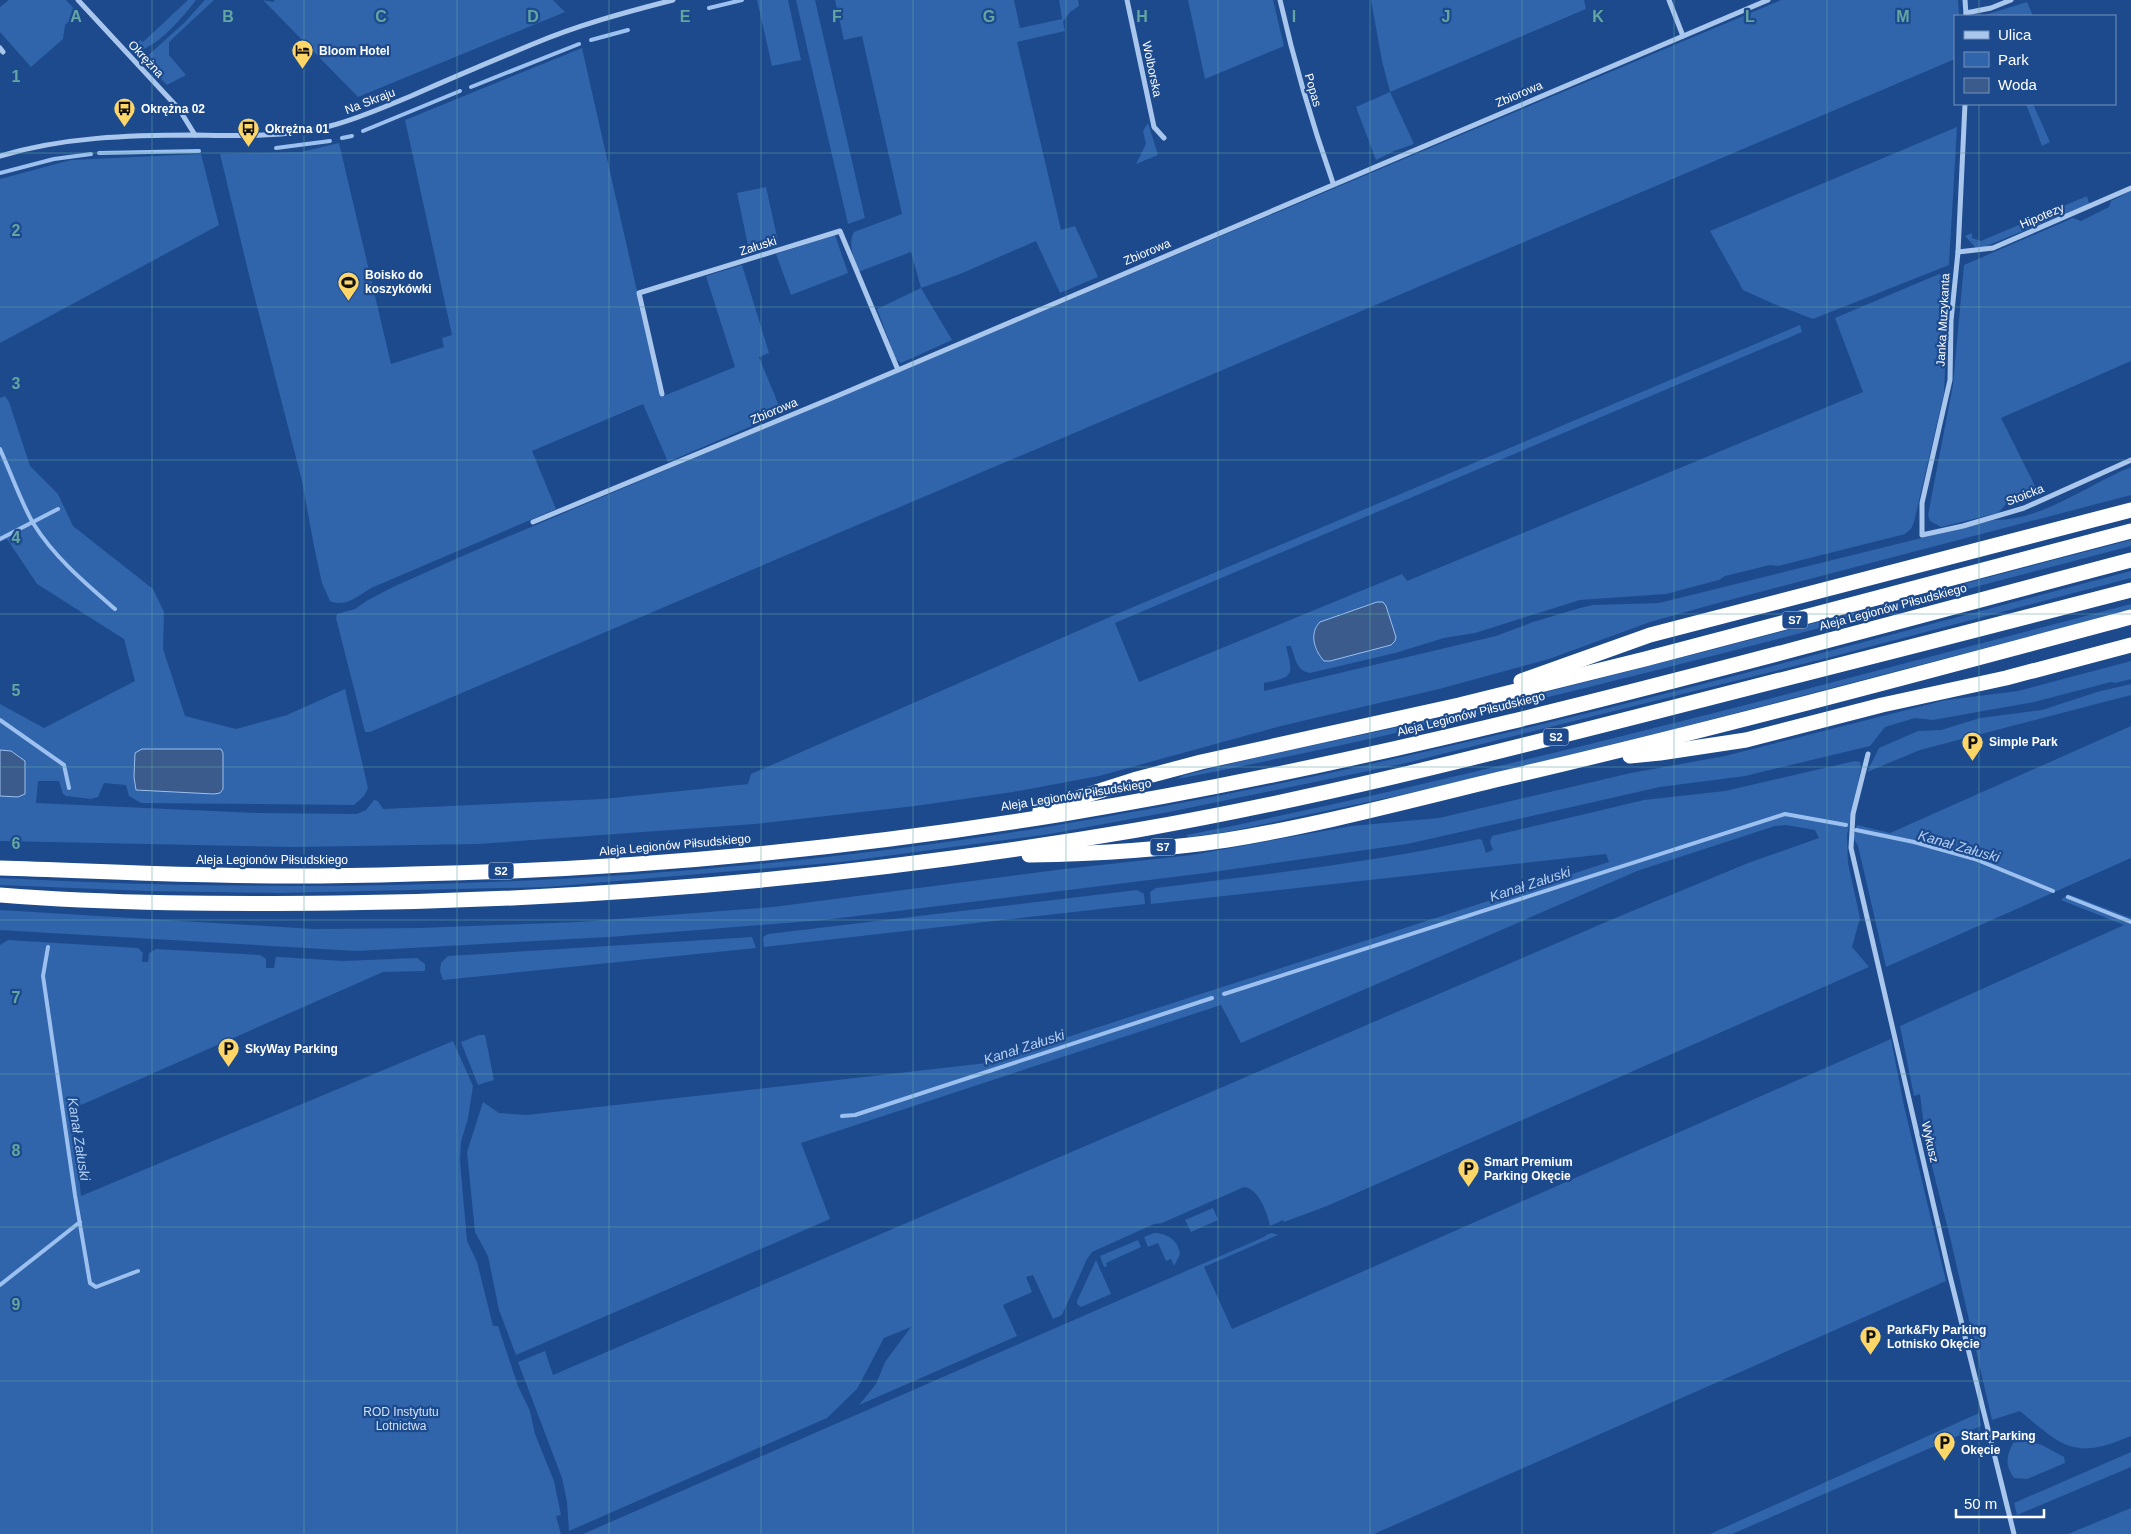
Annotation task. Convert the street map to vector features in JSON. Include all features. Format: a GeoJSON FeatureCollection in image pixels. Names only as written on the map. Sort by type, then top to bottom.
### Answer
{"type":"FeatureCollection","features":[{"type":"Feature","properties":{"kind":"highway"},"geometry":{"type":"LineString","coordinates":[[1459,705],[1650,635],[2131,510]]}},
{"type":"Feature","properties":{"kind":"highway","name":"S7"},"geometry":{"type":"LineString","coordinates":[[999,823],[1137,779],[1201,762],[1459,705],[1645,659],[2131,531]]}},
{"type":"Feature","properties":{"kind":"highway","name":"Aleja Legionów Piłsudskiego"},"geometry":{"type":"LineString","coordinates":[[0,868],[218,876],[419,874],[552,869],[796,850],[1057,815],[1234,783],[1468,732],[2131,560]]}},
{"type":"Feature","properties":{"kind":"highway","name":"S2"},"geometry":{"type":"LineString","coordinates":[[0,895],[48,899],[229,904],[464,900],[560,896],[761,882],[975,856],[1142,829],[1330,791],[1556,738],[2131,590]]}},
{"type":"Feature","properties":{"kind":"highway","name":"S7"},"geometry":{"type":"LineString","coordinates":[[975,856],[1092,854],[1228,839],[1349,815],[1584,760],[1879,685],[2131,617]]}},
{"type":"Feature","properties":{"kind":"highway"},"geometry":{"type":"LineString","coordinates":[[1584,760],[1660,753],[1746,740],[1882,705],[2006,678],[2131,645]]}},
{"type":"Feature","properties":{"kind":"street","name":"Okrężna"},"geometry":{"type":"LineString","coordinates":[[78,0],[179,109],[195,135]]}},
{"type":"Feature","properties":{"kind":"street","name":"Na Skraju"},"geometry":{"type":"LineString","coordinates":[[0,156],[52,144],[85,139],[195,135],[244,136],[295,132],[329,126],[374,111],[542,40],[656,2],[673,0]]}},
{"type":"Feature","properties":{"kind":"street","name":"Wolborska"},"geometry":{"type":"LineString","coordinates":[[1127,0],[1154,127],[1164,138]]}},
{"type":"Feature","properties":{"kind":"street","name":"Popas"},"geometry":{"type":"LineString","coordinates":[[1280,0],[1312,121],[1334,183]]}},
{"type":"Feature","properties":{"kind":"street"},"geometry":{"type":"LineString","coordinates":[[1669,0],[1683,36]]}},
{"type":"Feature","properties":{"kind":"street","name":"Zbiorowa"},"geometry":{"type":"LineString","coordinates":[[533,522],[898,370],[1768,0]]}},
{"type":"Feature","properties":{"kind":"street"},"geometry":{"type":"LineString","coordinates":[[1965,0],[1966,14],[1991,8],[2011,0]]}},
{"type":"Feature","properties":{"kind":"street","name":"Janka Muzykanta"},"geometry":{"type":"LineString","coordinates":[[1922,535],[1922,503],[1950,380],[1951,321],[1958,252],[1965,105]]}},
{"type":"Feature","properties":{"kind":"street","name":"Hipotezy"},"geometry":{"type":"LineString","coordinates":[[1958,252],[1993,248],[2131,188]]}},
{"type":"Feature","properties":{"kind":"street","name":"Załuski"},"geometry":{"type":"LineString","coordinates":[[662,394],[639,293],[840,231],[898,370]]}},
{"type":"Feature","properties":{"kind":"street","name":"Stoicka"},"geometry":{"type":"LineString","coordinates":[[1922,535],[1964,526],[2024,508],[2131,460]]}},
{"type":"Feature","properties":{"kind":"street","name":"Wykusz"},"geometry":{"type":"LineString","coordinates":[[1868,754],[1853,814],[1850,848],[1949,1272],[2014,1534]]}},
{"type":"Feature","properties":{"kind":"green space"},"geometry":{"type":"Polygon","coordinates":[[[9,0],[66,0],[78,13],[65,25],[63,39],[31,67],[0,32],[0,7],[9,0]]]}},
{"type":"Feature","properties":{"kind":"green space"},"geometry":{"type":"Polygon","coordinates":[[[188,0],[196,0],[162,37],[145,49],[136,52],[132,47],[140,40],[143,42],[188,0]]]}},
{"type":"Feature","properties":{"kind":"green space"},"geometry":{"type":"Polygon","coordinates":[[[205,0],[214,0],[169,42],[169,55],[186,75],[167,85],[143,60],[184,23],[205,0]]]}},
{"type":"Feature","properties":{"kind":"green space"},"geometry":{"type":"Polygon","coordinates":[[[263,0],[273,2],[275,0],[553,0],[565,12],[358,97],[263,0]]]}},
{"type":"Feature","properties":{"kind":"green space"},"geometry":{"type":"Polygon","coordinates":[[[757,0],[788,0],[801,60],[772,66],[757,0]]]}},
{"type":"Feature","properties":{"kind":"green space"},"geometry":{"type":"Polygon","coordinates":[[[796,0],[815,0],[865,218],[848,224],[796,0]]]}},
{"type":"Feature","properties":{"kind":"green space"},"geometry":{"type":"Polygon","coordinates":[[[835,0],[1014,0],[1020,28],[1062,19],[1059,0],[1078,0],[1079,6],[1070,12],[1063,22],[1065,31],[1017,42],[1061,230],[1075,226],[1098,277],[1060,293],[1036,241],[960,274],[921,288],[911,252],[858,272],[851,247],[854,232],[902,214],[862,36],[844,40],[835,0]]]}},
{"type":"Feature","properties":{"kind":"green space"},"geometry":{"type":"Polygon","coordinates":[[[1188,0],[1273,0],[1284,46],[1205,79],[1188,0]]]}},
{"type":"Feature","properties":{"kind":"green space"},"geometry":{"type":"Polygon","coordinates":[[[1371,0],[1584,0],[1586,9],[1390,92],[1382,61],[1371,0]]]}},
{"type":"Feature","properties":{"kind":"green space"},"geometry":{"type":"Polygon","coordinates":[[[1781,0],[1958,0],[1959,15],[1954,15],[1954,59],[370,732],[365,732],[336,618],[337,614],[355,609],[393,587],[467,554],[1781,0]]]}},
{"type":"Feature","properties":{"kind":"green space"},"geometry":{"type":"Polygon","coordinates":[[[2027,2],[2033,15],[1986,15],[2027,2]]]}},
{"type":"Feature","properties":{"kind":"green space"},"geometry":{"type":"Polygon","coordinates":[[[582,48],[661,397],[735,367],[706,276],[742,265],[769,353],[759,357],[782,413],[668,462],[643,404],[532,451],[556,509],[371,588],[351,600],[341,603],[330,601],[322,583],[302,481],[220,154],[301,152],[339,143],[391,364],[444,347],[442,338],[452,335],[405,120],[582,48]]]}},
{"type":"Feature","properties":{"kind":"green space"},"geometry":{"type":"Polygon","coordinates":[[[1390,92],[1414,144],[1376,160],[1356,107],[1390,92]]]}},
{"type":"Feature","properties":{"kind":"green space"},"geometry":{"type":"Polygon","coordinates":[[[2026,105],[2033,105],[2050,142],[2042,146],[2026,105]]]}},
{"type":"Feature","properties":{"kind":"green space"},"geometry":{"type":"Polygon","coordinates":[[[1148,123],[1158,155],[1136,164],[1146,144],[1143,131],[1148,123]]]}},
{"type":"Feature","properties":{"kind":"green space"},"geometry":{"type":"Polygon","coordinates":[[[1957,127],[1949,265],[1813,319],[1743,290],[1710,231],[1957,127]]]}},
{"type":"Feature","properties":{"kind":"green space"},"geometry":{"type":"Polygon","coordinates":[[[201,154],[219,225],[0,343],[0,179],[71,160],[201,154]]]}},
{"type":"Feature","properties":{"kind":"green space"},"geometry":{"type":"Polygon","coordinates":[[[766,187],[779,246],[750,255],[737,193],[766,187]]]}},
{"type":"Feature","properties":{"kind":"green space"},"geometry":{"type":"Polygon","coordinates":[[[2131,191],[2131,361],[2001,418],[2039,494],[2008,502],[1998,513],[1941,527],[1930,521],[1928,515],[1953,385],[1964,265],[2073,218],[2081,221],[2109,207],[2111,201],[2131,191]]]}},
{"type":"Feature","properties":{"kind":"green space"},"geometry":{"type":"Polygon","coordinates":[[[2087,196],[2089,204],[1984,247],[1976,248],[1965,236],[1972,233],[1972,238],[1981,241],[2087,196]]]}},
{"type":"Feature","properties":{"kind":"green space"},"geometry":{"type":"Polygon","coordinates":[[[835,235],[848,273],[791,295],[776,254],[835,235]]]}},
{"type":"Feature","properties":{"kind":"green space"},"geometry":{"type":"Polygon","coordinates":[[[1939,274],[1949,278],[1944,393],[1914,522],[1911,529],[1905,534],[1778,566],[1770,565],[1725,576],[1719,580],[1666,594],[1580,600],[1475,633],[1444,638],[1395,653],[1310,673],[1305,672],[1299,666],[1291,646],[1286,646],[1290,663],[1289,673],[1282,679],[1264,683],[1264,691],[1496,636],[1533,622],[1593,605],[1659,603],[1994,520],[2012,519],[2029,515],[2131,467],[2131,495],[1650,622],[1549,659],[1439,689],[1281,726],[1099,776],[1013,792],[915,806],[755,824],[478,844],[295,847],[0,841],[0,704],[44,728],[135,681],[124,639],[37,584],[7,539],[0,542],[0,398],[5,396],[9,402],[30,466],[58,494],[73,526],[153,589],[164,612],[163,649],[185,716],[236,729],[287,715],[345,689],[368,788],[364,796],[354,805],[141,803],[129,796],[126,785],[104,783],[98,797],[91,799],[66,796],[63,794],[59,781],[38,781],[36,803],[257,813],[357,814],[366,810],[374,800],[378,801],[383,809],[603,799],[748,784],[751,774],[1112,616],[1800,325],[1802,332],[1115,623],[1139,682],[1402,574],[1407,581],[1863,392],[1835,318],[1939,274]]]}},
{"type":"Feature","properties":{"kind":"green space"},"geometry":{"type":"Polygon","coordinates":[[[921,288],[952,340],[901,363],[896,359],[877,309],[921,288]]]}},
{"type":"Feature","properties":{"kind":"green space"},"geometry":{"type":"Polygon","coordinates":[[[2131,540],[2131,546],[1775,640],[1537,700],[1297,755],[1177,779],[1185,775],[1222,766],[1444,717],[1562,688],[2131,540]]]}},
{"type":"Feature","properties":{"kind":"green space"},"geometry":{"type":"Polygon","coordinates":[[[2131,571],[2131,578],[1831,657],[1402,764],[1169,812],[1050,834],[841,862],[547,887],[281,893],[146,891],[0,885],[0,878],[132,884],[396,885],[659,873],[791,861],[922,845],[1052,826],[1189,802],[1460,744],[1729,677],[2131,571]]]}},
{"type":"Feature","properties":{"kind":"green space"},"geometry":{"type":"Polygon","coordinates":[[[2131,604],[2131,610],[1675,729],[1429,789],[1227,832],[1188,837],[1187,835],[1306,810],[1543,755],[1779,696],[2131,604]]]}},
{"type":"Feature","properties":{"kind":"green space"},"geometry":{"type":"Polygon","coordinates":[[[2131,661],[2131,679],[2115,683],[2111,682],[2034,702],[1933,720],[1915,718],[1885,727],[1870,746],[1745,776],[1660,787],[1407,844],[1206,873],[824,920],[609,937],[357,951],[0,930],[0,910],[315,929],[420,928],[578,922],[773,907],[1064,869],[1192,855],[1351,826],[1439,818],[1631,773],[1725,756],[1946,700],[2018,691],[2131,661]]]}},
{"type":"Feature","properties":{"kind":"green space"},"geometry":{"type":"Polygon","coordinates":[[[2131,684],[2131,695],[1920,750],[1867,772],[1879,748],[1918,731],[1941,730],[1980,718],[2042,710],[2097,692],[2131,684]]]}},
{"type":"Feature","properties":{"kind":"green space"},"geometry":{"type":"Polygon","coordinates":[[[2131,726],[2131,858],[1886,967],[1858,846],[1853,837],[1857,825],[1890,833],[2131,726]]]}},
{"type":"Feature","properties":{"kind":"green space"},"geometry":{"type":"Polygon","coordinates":[[[1855,761],[1860,762],[1861,768],[1847,835],[1848,863],[1860,918],[1852,947],[1869,967],[1327,1206],[1284,1222],[1283,1220],[1270,1226],[1262,1202],[1254,1192],[1244,1187],[1162,1223],[1154,1224],[1092,1252],[1087,1259],[1062,1315],[1053,1319],[1033,1275],[1026,1277],[1032,1292],[1003,1305],[1017,1336],[859,1405],[876,1384],[885,1362],[911,1327],[884,1338],[857,1389],[827,1418],[569,1531],[567,1502],[562,1478],[518,1362],[545,1351],[553,1375],[1613,919],[1748,863],[1819,838],[1815,830],[1786,825],[1775,826],[1637,871],[1241,1043],[1221,1005],[801,1143],[830,1219],[516,1355],[499,1310],[488,1256],[475,1232],[467,1152],[483,1102],[499,1113],[527,1115],[987,1063],[1609,862],[1606,854],[1151,904],[1150,892],[1156,888],[1278,873],[1399,855],[1479,839],[1482,840],[1486,853],[1493,850],[1490,842],[1492,836],[1644,800],[1725,791],[1855,761]]]}},
{"type":"Feature","properties":{"kind":"green space"},"geometry":{"type":"Polygon","coordinates":[[[1137,890],[1144,894],[1145,904],[764,947],[763,937],[768,934],[1137,890]]]}},
{"type":"Feature","properties":{"kind":"green space"},"geometry":{"type":"Polygon","coordinates":[[[2068,894],[2131,918],[2131,1436],[2096,1447],[2082,1448],[2059,1441],[2020,1411],[1992,1420],[1950,1237],[1926,1143],[1920,1094],[1914,1096],[1900,1026],[2124,925],[2061,900],[2068,894]]]}},
{"type":"Feature","properties":{"kind":"green space"},"geometry":{"type":"Polygon","coordinates":[[[752,937],[756,948],[443,980],[440,971],[441,963],[448,956],[752,937]]]}},
{"type":"Feature","properties":{"kind":"green space","name":"ROD Instytutu Lotnictwa"},"geometry":{"type":"Polygon","coordinates":[[[8,940],[138,948],[143,953],[142,962],[148,962],[149,953],[156,949],[260,955],[266,959],[266,968],[274,968],[276,957],[343,961],[417,958],[425,964],[425,971],[383,972],[72,1109],[81,1196],[453,1041],[473,1086],[468,1118],[461,1142],[460,1161],[467,1241],[477,1262],[493,1326],[498,1326],[518,1386],[530,1411],[535,1434],[554,1481],[561,1515],[556,1516],[561,1534],[0,1534],[0,945],[8,940]]]}},
{"type":"Feature","properties":{"kind":"green space"},"geometry":{"type":"Polygon","coordinates":[[[479,1035],[485,1035],[494,1080],[478,1085],[461,1042],[479,1035]]]}},
{"type":"Feature","properties":{"kind":"green space"},"geometry":{"type":"Polygon","coordinates":[[[1891,1039],[1904,1106],[1946,1281],[1374,1534],[583,1534],[1274,1233],[1278,1235],[1204,1267],[1232,1329],[1891,1039]]]}},
{"type":"Feature","properties":{"kind":"green space"},"geometry":{"type":"Polygon","coordinates":[[[1213,1208],[1218,1220],[1191,1232],[1185,1220],[1213,1208]]]}},
{"type":"Feature","properties":{"kind":"green space"},"geometry":{"type":"Polygon","coordinates":[[[1154,1233],[1163,1234],[1171,1238],[1177,1245],[1180,1254],[1174,1266],[1171,1259],[1166,1261],[1158,1243],[1148,1247],[1144,1237],[1154,1233]]]}},
{"type":"Feature","properties":{"kind":"green space"},"geometry":{"type":"Polygon","coordinates":[[[1138,1240],[1141,1247],[1106,1263],[1107,1266],[1104,1267],[1100,1256],[1138,1240]]]}},
{"type":"Feature","properties":{"kind":"green space"},"geometry":{"type":"Polygon","coordinates":[[[1096,1260],[1111,1294],[1081,1307],[1077,1304],[1077,1301],[1096,1260]]]}},
{"type":"Feature","properties":{"kind":"green space"},"geometry":{"type":"Polygon","coordinates":[[[1979,1413],[1981,1426],[1732,1534],[1710,1534],[1979,1413]]]}},
{"type":"Feature","properties":{"kind":"green space"},"geometry":{"type":"Polygon","coordinates":[[[2023,1440],[2042,1445],[2064,1457],[2065,1463],[2027,1479],[2014,1478],[2007,1461],[2013,1443],[2023,1440]]]}},
{"type":"Feature","properties":{"kind":"green space"},"geometry":{"type":"Polygon","coordinates":[[[2131,1452],[2131,1467],[2017,1515],[2014,1503],[2131,1452]]]}},
{"type":"Feature","properties":{"kind":"green space"},"geometry":{"type":"Polygon","coordinates":[[[2131,1508],[2131,1534],[2068,1534],[2131,1508]]]}},
{"type":"Feature","properties":{"kind":"water"},"geometry":{"type":"Polygon","coordinates":[[[1377,602],[1383,602],[1386,606],[1396,637],[1395,641],[1391,645],[1324,661],[1314,642],[1315,631],[1320,622],[1377,602]]]}},
{"type":"Feature","properties":{"kind":"water"},"geometry":{"type":"Polygon","coordinates":[[[142,749],[221,749],[223,753],[223,789],[220,793],[214,794],[136,790],[134,777],[135,753],[142,749]]]}},
{"type":"Feature","properties":{"kind":"water"},"geometry":{"type":"Polygon","coordinates":[[[0,750],[11,751],[25,761],[25,794],[18,797],[0,796],[0,750]]]}},
{"type":"Feature","properties":{"kind":"waterway"},"geometry":{"type":"LineString","coordinates":[[709,8],[742,0]]}},
{"type":"Feature","properties":{"kind":"waterway"},"geometry":{"type":"LineString","coordinates":[[591,40],[628,30]]}},
{"type":"Feature","properties":{"kind":"waterway"},"geometry":{"type":"LineString","coordinates":[[471,87],[579,44]]}},
{"type":"Feature","properties":{"kind":"waterway"},"geometry":{"type":"LineString","coordinates":[[363,131],[460,91]]}},
{"type":"Feature","properties":{"kind":"waterway"},"geometry":{"type":"LineString","coordinates":[[342,138],[352,136]]}},
{"type":"Feature","properties":{"kind":"waterway"},"geometry":{"type":"LineString","coordinates":[[276,148],[330,141]]}},
{"type":"Feature","properties":{"kind":"waterway"},"geometry":{"type":"LineString","coordinates":[[99,153],[199,151]]}},
{"type":"Feature","properties":{"kind":"waterway"},"geometry":{"type":"LineString","coordinates":[[0,173],[54,159],[91,154]]}},
{"type":"Feature","properties":{"kind":"waterway"},"geometry":{"type":"LineString","coordinates":[[0,449],[24,505],[41,535],[71,569],[115,609]]}},
{"type":"Feature","properties":{"kind":"waterway"},"geometry":{"type":"LineString","coordinates":[[0,539],[58,509]]}},
{"type":"Feature","properties":{"kind":"waterway","name":"Kanał Załuski"},"geometry":{"type":"LineString","coordinates":[[0,720],[64,765],[69,788]]}},
{"type":"Feature","properties":{"kind":"waterway","name":"Kanał Załuski"},"geometry":{"type":"LineString","coordinates":[[1224,994],[1785,814],[1846,825]]}},
{"type":"Feature","properties":{"kind":"waterway","name":"Kanał Załuski"},"geometry":{"type":"LineString","coordinates":[[1856,830],[1914,842],[1975,859],[2053,891]]}},
{"type":"Feature","properties":{"kind":"waterway","name":"Kanał Załuski"},"geometry":{"type":"LineString","coordinates":[[2068,897],[2131,922]]}},
{"type":"Feature","properties":{"kind":"waterway","name":"Kanał Załuski"},"geometry":{"type":"LineString","coordinates":[[48,947],[43,976],[75,1195],[90,1283],[96,1287],[138,1271]]}},
{"type":"Feature","properties":{"kind":"waterway","name":"Kanał Załuski"},"geometry":{"type":"LineString","coordinates":[[842,1116],[855,1115],[1212,998]]}},
{"type":"Feature","properties":{"kind":"waterway"},"geometry":{"type":"LineString","coordinates":[[0,1285],[80,1222]]}},
{"type":"Feature","properties":{"kind":"place","name":"Bloom Hotel"},"geometry":{"type":"Point","coordinates":[303,70]}},
{"type":"Feature","properties":{"kind":"place","name":"Okrężna 02"},"geometry":{"type":"Point","coordinates":[125,128]}},
{"type":"Feature","properties":{"kind":"place","name":"Okrężna 01"},"geometry":{"type":"Point","coordinates":[249,148]}},
{"type":"Feature","properties":{"kind":"place","name":"Boisko do koszykówki"},"geometry":{"type":"Point","coordinates":[349,301]}},
{"type":"Feature","properties":{"kind":"place","name":"Simple Park"},"geometry":{"type":"Point","coordinates":[1973,761]}},
{"type":"Feature","properties":{"kind":"place","name":"SkyWay Parking"},"geometry":{"type":"Point","coordinates":[229,1068]}},
{"type":"Feature","properties":{"kind":"place","name":"Smart Premium Parking Okęcie"},"geometry":{"type":"Point","coordinates":[1468,1188]}},
{"type":"Feature","properties":{"kind":"place","name":"Park&Fly Parking Lotnisko Okęcie"},"geometry":{"type":"Point","coordinates":[1871,1356]}},
{"type":"Feature","properties":{"kind":"place","name":"Start Parking Okęcie"},"geometry":{"type":"Point","coordinates":[1945,1462]}}]}
